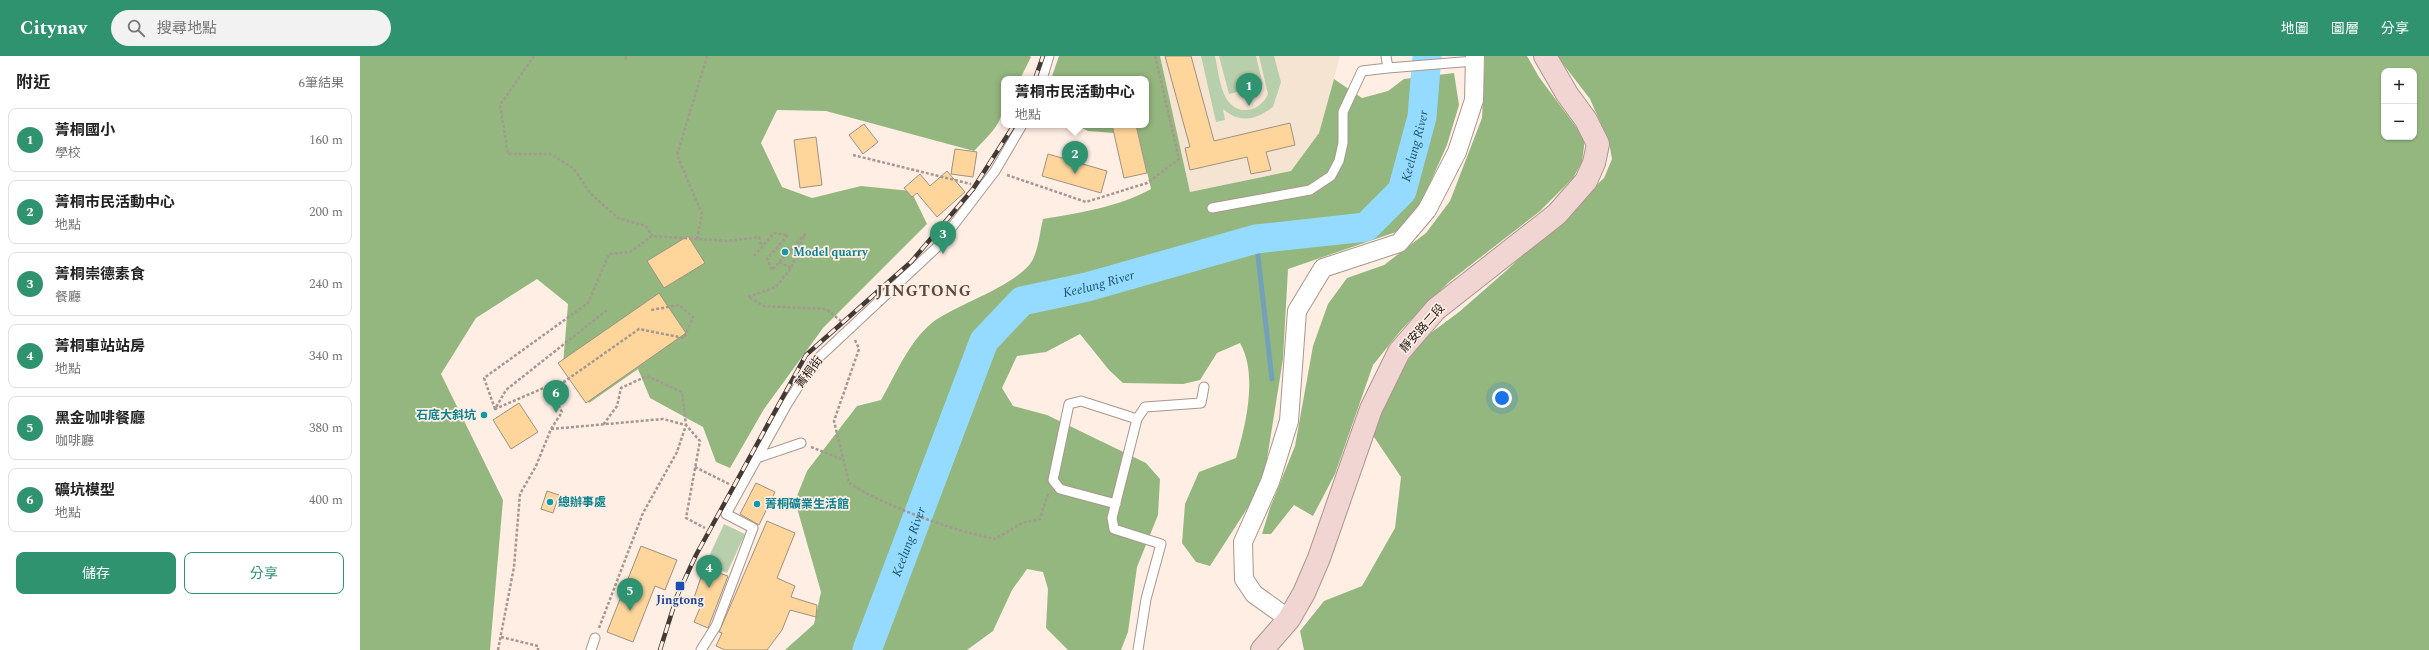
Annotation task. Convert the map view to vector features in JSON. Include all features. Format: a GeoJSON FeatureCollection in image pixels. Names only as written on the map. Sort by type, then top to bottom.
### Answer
{"type":"FeatureCollection","features":[{"type":"Feature","properties":{"kind":"main road","name":"靜安路二段"},"geometry":{"type":"LineString","coordinates":[[1262,650],[1289,619],[1304,593],[1319,558],[1372,409],[1399,352],[1436,309],[1557,214],[1586,181],[1594,163],[1598,144],[1586,120],[1567,94],[1545,56]]}},
{"type":"Feature","properties":{"kind":"street"},"geometry":{"type":"LineString","coordinates":[[1289,619],[1254,594],[1244,579],[1243,542],[1270,482],[1288,421],[1297,311],[1323,268],[1399,243],[1427,210],[1457,152],[1474,100],[1468,59]]}},
{"type":"Feature","properties":{"kind":"lane"},"geometry":{"type":"LineString","coordinates":[[1043,76],[1049,56]]}},
{"type":"Feature","properties":{"kind":"lane"},"geometry":{"type":"LineString","coordinates":[[1386,56],[1388,68]]}},
{"type":"Feature","properties":{"kind":"lane"},"geometry":{"type":"LineString","coordinates":[[1212,208],[1310,190],[1331,176],[1339,161],[1343,143],[1343,112],[1362,71],[1468,59]]}},
{"type":"Feature","properties":{"kind":"lane","name":"菁桐街"},"geometry":{"type":"LineString","coordinates":[[701,650],[716,626],[753,528],[726,514],[787,404],[813,363],[936,248],[995,171],[1020,128]]}},
{"type":"Feature","properties":{"kind":"lane"},"geometry":{"type":"LineString","coordinates":[[1138,650],[1146,600],[1161,544],[1114,529],[1112,518],[1137,419],[1145,407],[1200,403],[1204,388]]}},
{"type":"Feature","properties":{"kind":"lane"},"geometry":{"type":"LineString","coordinates":[[1116,504],[1060,489],[1053,480],[1069,404],[1081,401],[1137,419]]}},
{"type":"Feature","properties":{"kind":"lane"},"geometry":{"type":"LineString","coordinates":[[757,458],[801,443]]}},
{"type":"Feature","properties":{"kind":"lane"},"geometry":{"type":"LineString","coordinates":[[591,650],[595,638]]}},
{"type":"Feature","properties":{"kind":"path"},"geometry":{"type":"LineString","coordinates":[[534,56],[500,105],[508,154],[551,154],[573,168],[591,194],[618,218],[646,226],[652,236]]}},
{"type":"Feature","properties":{"kind":"path"},"geometry":{"type":"LineString","coordinates":[[697,240],[702,214],[677,155],[707,56]]}},
{"type":"Feature","properties":{"kind":"path"},"geometry":{"type":"LineString","coordinates":[[995,171],[1086,202],[1147,183],[1179,160],[1156,56]]}},
{"type":"Feature","properties":{"kind":"path"},"geometry":{"type":"LineString","coordinates":[[853,155],[983,187]]}},
{"type":"Feature","properties":{"kind":"path"},"geometry":{"type":"LineString","coordinates":[[754,256],[774,233],[788,235],[767,259],[772,270],[805,234],[791,268],[776,287],[748,297],[764,306],[826,309],[850,328],[859,349],[834,421],[849,483],[867,494],[966,533],[995,539],[1022,523],[1040,519],[1053,480]]}},
{"type":"Feature","properties":{"kind":"path"},"geometry":{"type":"LineString","coordinates":[[495,409],[484,378],[588,303],[609,254],[630,252],[652,236],[728,241],[759,237],[762,248]]}},
{"type":"Feature","properties":{"kind":"path"},"geometry":{"type":"LineString","coordinates":[[779,262],[791,268]]}},
{"type":"Feature","properties":{"kind":"path"},"geometry":{"type":"LineString","coordinates":[[551,391],[639,329],[684,338],[693,317],[679,305],[651,310]]}},
{"type":"Feature","properties":{"kind":"path"},"geometry":{"type":"LineString","coordinates":[[495,409],[506,390],[607,310]]}},
{"type":"Feature","properties":{"kind":"path"},"geometry":{"type":"LineString","coordinates":[[595,638],[643,513],[677,452],[686,425],[682,392],[647,376],[621,388],[617,406],[603,424]]}},
{"type":"Feature","properties":{"kind":"path"},"geometry":{"type":"LineString","coordinates":[[495,409],[548,386],[562,412],[550,429],[536,466],[520,494],[514,567],[498,650]]}},
{"type":"Feature","properties":{"kind":"path"},"geometry":{"type":"LineString","coordinates":[[550,429],[663,419],[686,425],[700,441],[686,518],[705,528]]}},
{"type":"Feature","properties":{"kind":"path"},"geometry":{"type":"LineString","coordinates":[[801,443],[844,460]]}},
{"type":"Feature","properties":{"kind":"path"},"geometry":{"type":"LineString","coordinates":[[696,467],[740,490]]}},
{"type":"Feature","properties":{"kind":"path"},"geometry":{"type":"LineString","coordinates":[[501,638],[538,646],[538,650]]}},
{"type":"Feature","properties":{"kind":"shaded area"},"geometry":{"type":"Polygon","coordinates":[[[1160,56],[1340,56],[1319,133],[1291,171],[1190,192],[1160,56]]]}},
{"type":"Feature","properties":{"kind":"green space"},"geometry":{"type":"Polygon","coordinates":[[[360,56],[1031,57],[1022,76],[1001,76],[1000,120],[991,133],[974,151],[826,111],[777,110],[761,143],[782,187],[812,198],[861,186],[911,191],[927,224],[823,328],[764,409],[730,468],[716,462],[703,427],[650,398],[638,369],[589,403],[563,365],[568,304],[537,279],[476,318],[441,374],[503,500],[490,650],[360,650],[360,56]]]}},
{"type":"Feature","properties":{"kind":"green space"},"geometry":{"type":"Polygon","coordinates":[[[1059,56],[1160,56],[1190,192],[1291,171],[1319,133],[1334,79],[1362,98],[1388,91],[1404,79],[1454,73],[1459,105],[1447,145],[1422,201],[1396,232],[1288,269],[1283,359],[1263,484],[1210,566],[1196,562],[1182,543],[1185,504],[1199,472],[1236,458],[1246,415],[1249,384],[1245,355],[1240,343],[1217,353],[1200,380],[1183,384],[1123,383],[1109,370],[1080,334],[1046,352],[1017,356],[1002,388],[1013,406],[1047,415],[1146,463],[1160,479],[1158,515],[1137,567],[1128,632],[1121,650],[1068,650],[1046,628],[1048,589],[1043,572],[1027,569],[1012,590],[993,631],[967,650],[785,650],[814,624],[821,592],[795,501],[807,471],[857,406],[881,400],[910,348],[924,330],[933,322],[1004,284],[1028,267],[1036,252],[1043,219],[1085,212],[1112,205],[1151,189],[1137,128],[1149,128],[1149,76],[1052,76],[1059,56]]]}},
{"type":"Feature","properties":{"kind":"green space"},"geometry":{"type":"Polygon","coordinates":[[[1201,56],[1215,56],[1220,81],[1229,103],[1241,110],[1247,110],[1254,109],[1268,94],[1259,56],[1274,56],[1281,82],[1273,107],[1260,115],[1248,118],[1235,117],[1223,109],[1225,120],[1216,122],[1201,56]]]}},
{"type":"Feature","properties":{"kind":"green space"},"geometry":{"type":"Polygon","coordinates":[[[1219,56],[1256,56],[1263,85],[1229,94],[1219,56]]]}},
{"type":"Feature","properties":{"kind":"green space"},"geometry":{"type":"Polygon","coordinates":[[[1485,56],[1527,56],[1539,77],[1585,139],[1582,162],[1573,178],[1540,211],[1450,281],[1402,329],[1373,365],[1335,474],[1313,516],[1294,505],[1271,534],[1262,534],[1270,508],[1295,446],[1313,346],[1328,304],[1347,278],[1384,265],[1426,233],[1450,201],[1482,118],[1485,56]]]}},
{"type":"Feature","properties":{"kind":"green space"},"geometry":{"type":"Polygon","coordinates":[[[1557,56],[2429,56],[2429,650],[1304,650],[1300,631],[1324,601],[1362,586],[1395,528],[1401,477],[1372,434],[1402,370],[1420,341],[1459,312],[1507,270],[1604,178],[1612,159],[1609,142],[1590,99],[1557,56]]]}},
{"type":"Feature","properties":{"kind":"green space"},"geometry":{"type":"Polygon","coordinates":[[[1082,128],[1113,128],[1114,133],[1088,131],[1082,128]]]}},
{"type":"Feature","properties":{"kind":"green space"},"geometry":{"type":"Polygon","coordinates":[[[724,524],[745,534],[727,573],[706,563],[724,524]]]}},
{"type":"Feature","properties":{"kind":"building"},"geometry":{"type":"Polygon","coordinates":[[[1165,56],[1191,56],[1214,141],[1290,123],[1295,145],[1266,152],[1271,170],[1251,174],[1247,157],[1190,170],[1185,148],[1190,147],[1165,56]]]}},
{"type":"Feature","properties":{"kind":"building"},"geometry":{"type":"Polygon","coordinates":[[[864,124],[878,142],[863,154],[849,135],[864,124]]]}},
{"type":"Feature","properties":{"kind":"building"},"geometry":{"type":"Polygon","coordinates":[[[1113,128],[1137,128],[1147,173],[1124,178],[1113,128]]]}},
{"type":"Feature","properties":{"kind":"building"},"geometry":{"type":"Polygon","coordinates":[[[816,137],[822,185],[800,188],[794,140],[816,137]]]}},
{"type":"Feature","properties":{"kind":"building"},"geometry":{"type":"Polygon","coordinates":[[[955,149],[977,152],[973,177],[951,174],[955,149]]]}},
{"type":"Feature","properties":{"kind":"building"},"geometry":{"type":"Polygon","coordinates":[[[1048,154],[1107,171],[1101,193],[1042,176],[1048,154]]]}},
{"type":"Feature","properties":{"kind":"building"},"geometry":{"type":"Polygon","coordinates":[[[947,171],[965,192],[937,217],[917,193],[912,197],[904,188],[920,174],[930,186],[947,171]]]}},
{"type":"Feature","properties":{"kind":"building"},"geometry":{"type":"Polygon","coordinates":[[[688,236],[705,263],[664,288],[647,261],[688,236]]]}},
{"type":"Feature","properties":{"kind":"building"},"geometry":{"type":"Polygon","coordinates":[[[659,293],[686,333],[586,403],[558,363],[659,293]]]}},
{"type":"Feature","properties":{"kind":"building"},"geometry":{"type":"Polygon","coordinates":[[[519,403],[538,432],[511,449],[493,420],[519,403]]]}},
{"type":"Feature","properties":{"kind":"building","name":"菁桐礦業生活館"},"geometry":{"type":"Polygon","coordinates":[[[756,483],[775,492],[759,525],[740,514],[756,483]]]}},
{"type":"Feature","properties":{"kind":"building","name":"總辦事處"},"geometry":{"type":"Polygon","coordinates":[[[547,491],[559,495],[553,513],[541,509],[547,491]]]}},
{"type":"Feature","properties":{"kind":"building"},"geometry":{"type":"Polygon","coordinates":[[[767,521],[795,533],[777,578],[795,586],[791,597],[817,605],[816,617],[790,610],[782,630],[767,650],[725,650],[716,646],[722,633],[719,632],[767,521]]]}},
{"type":"Feature","properties":{"kind":"building"},"geometry":{"type":"Polygon","coordinates":[[[641,546],[677,560],[665,590],[655,586],[633,642],[607,632],[641,546]]]}},
{"type":"Feature","properties":{"kind":"building"},"geometry":{"type":"Polygon","coordinates":[[[704,568],[728,576],[708,628],[694,622],[702,603],[693,601],[704,568]]]}},
{"type":"Feature","properties":{"kind":"waterway","name":"Keelung River"},"geometry":{"type":"LineString","coordinates":[[867,650],[984,341],[1022,301],[1087,287],[1256,239],[1366,227],[1402,191],[1422,117],[1427,56]]}},
{"type":"Feature","properties":{"kind":"waterway"},"geometry":{"type":"LineString","coordinates":[[1256,239],[1272,379]]}},
{"type":"Feature","properties":{"kind":"railway"},"geometry":{"type":"LineString","coordinates":[[1036,76],[1043,56]]}},
{"type":"Feature","properties":{"kind":"railway"},"geometry":{"type":"LineString","coordinates":[[660,650],[677,596],[696,555],[806,355],[911,262],[973,189],[1012,128]]}},
{"type":"Feature","properties":{"kind":"place","name":"菁桐國小"},"geometry":{"type":"Point","coordinates":[1249,106]}},
{"type":"Feature","properties":{"kind":"place","name":"菁桐市民活動中心"},"geometry":{"type":"Point","coordinates":[1075,174]}},
{"type":"Feature","properties":{"kind":"place","name":"Model quarry"},"geometry":{"type":"Point","coordinates":[785,252]}},
{"type":"Feature","properties":{"kind":"place","name":"菁桐崇德素食"},"geometry":{"type":"Point","coordinates":[943,254]}},
{"type":"Feature","properties":{"kind":"place","name":"礦坑模型"},"geometry":{"type":"Point","coordinates":[556,413]}},
{"type":"Feature","properties":{"kind":"place","name":"石底大斜坑"},"geometry":{"type":"Point","coordinates":[484,415]}},
{"type":"Feature","properties":{"kind":"place","name":"總辦事處"},"geometry":{"type":"Point","coordinates":[550,502]}},
{"type":"Feature","properties":{"kind":"place","name":"菁桐礦業生活館"},"geometry":{"type":"Point","coordinates":[757,504]}},
{"type":"Feature","properties":{"kind":"place","name":"Jingtong"},"geometry":{"type":"Point","coordinates":[680,586]}},
{"type":"Feature","properties":{"kind":"place","name":"菁桐車站站房"},"geometry":{"type":"Point","coordinates":[709,588]}},
{"type":"Feature","properties":{"kind":"place","name":"黑金咖啡餐廳"},"geometry":{"type":"Point","coordinates":[630,611]}},
{"type":"Feature","properties":{"kind":"district","name":"JINGTONG"},"geometry":{"type":"Point","coordinates":[924,290]}}]}
